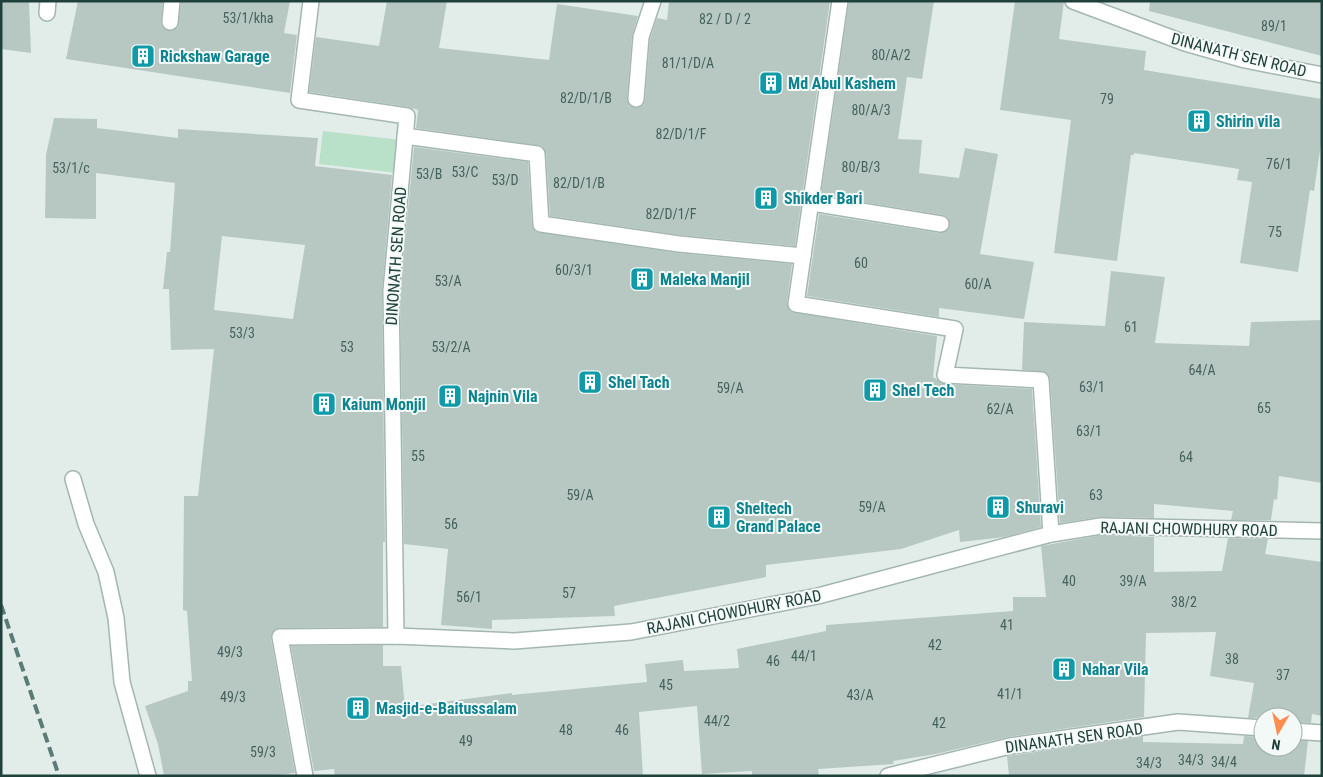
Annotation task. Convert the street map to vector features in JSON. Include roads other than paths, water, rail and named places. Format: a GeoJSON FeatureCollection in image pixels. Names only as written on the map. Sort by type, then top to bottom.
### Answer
{"type":"FeatureCollection","features":[{"type":"Feature","properties":{"kind":"street"},"geometry":{"type":"LineString","coordinates":[[170,22],[172,1]]}},
{"type":"Feature","properties":{"kind":"street","name":"DINONATH SEN ROAD"},"geometry":{"type":"LineString","coordinates":[[311,1],[299,100],[407,116],[390,291],[396,636]]}},
{"type":"Feature","properties":{"kind":"street"},"geometry":{"type":"LineString","coordinates":[[636,99],[641,37],[653,1]]}},
{"type":"Feature","properties":{"kind":"street"},"geometry":{"type":"LineString","coordinates":[[840,1],[796,304],[955,329],[945,375],[1042,380],[1051,534]]}},
{"type":"Feature","properties":{"kind":"street","name":"DINANATH SEN ROAD"},"geometry":{"type":"LineString","coordinates":[[1073,1],[1185,44],[1245,60],[1322,75]]}},
{"type":"Feature","properties":{"kind":"street"},"geometry":{"type":"LineString","coordinates":[[405,136],[537,154],[541,224],[679,244],[803,256]]}},
{"type":"Feature","properties":{"kind":"street"},"geometry":{"type":"LineString","coordinates":[[812,203],[941,224]]}},
{"type":"Feature","properties":{"kind":"street"},"geometry":{"type":"LineString","coordinates":[[73,479],[86,524],[106,572],[116,618],[122,682],[148,776]]}},
{"type":"Feature","properties":{"kind":"street","name":"RAJANI CHOWDHURY ROAD"},"geometry":{"type":"LineString","coordinates":[[305,776],[280,637],[396,636],[514,641],[631,632],[818,596],[1051,534],[1101,526],[1322,531]]}},
{"type":"Feature","properties":{"kind":"street","name":"DINANATH SEN ROAD"},"geometry":{"type":"LineString","coordinates":[[888,776],[1010,746],[1178,722],[1253,727]]}},
{"type":"Feature","properties":{"kind":"street"},"geometry":{"type":"LineString","coordinates":[[1303,732],[1322,733]]}},
{"type":"Feature","properties":{"kind":"railway"},"geometry":{"type":"LineString","coordinates":[[1,605],[59,776]]}},
{"type":"Feature","properties":{"kind":"place","name":"Rickshaw Garage"},"geometry":{"type":"Point","coordinates":[143,56]}},
{"type":"Feature","properties":{"kind":"place","name":"Md Abul Kashem"},"geometry":{"type":"Point","coordinates":[771,83]}},
{"type":"Feature","properties":{"kind":"place","name":"Shirin vila"},"geometry":{"type":"Point","coordinates":[1199,121]}},
{"type":"Feature","properties":{"kind":"place","name":"Shikder Bari"},"geometry":{"type":"Point","coordinates":[766,198]}},
{"type":"Feature","properties":{"kind":"place","name":"Maleka Manjil"},"geometry":{"type":"Point","coordinates":[642,279]}},
{"type":"Feature","properties":{"kind":"place","name":"Shel Tach"},"geometry":{"type":"Point","coordinates":[590,382]}},
{"type":"Feature","properties":{"kind":"place","name":"Shel Tech"},"geometry":{"type":"Point","coordinates":[875,390]}},
{"type":"Feature","properties":{"kind":"place","name":"Najnin Vila"},"geometry":{"type":"Point","coordinates":[450,396]}},
{"type":"Feature","properties":{"kind":"place","name":"Kaium Monjil"},"geometry":{"type":"Point","coordinates":[324,404]}},
{"type":"Feature","properties":{"kind":"place","name":"Shuravi"},"geometry":{"type":"Point","coordinates":[998,507]}},
{"type":"Feature","properties":{"kind":"place","name":"Sheltech Grand Palace"},"geometry":{"type":"Point","coordinates":[719,517]}},
{"type":"Feature","properties":{"kind":"place","name":"Nahar Vila"},"geometry":{"type":"Point","coordinates":[1064,669]}},
{"type":"Feature","properties":{"kind":"place","name":"Masjid-e-Baitussalam"},"geometry":{"type":"Point","coordinates":[358,708]}}]}
